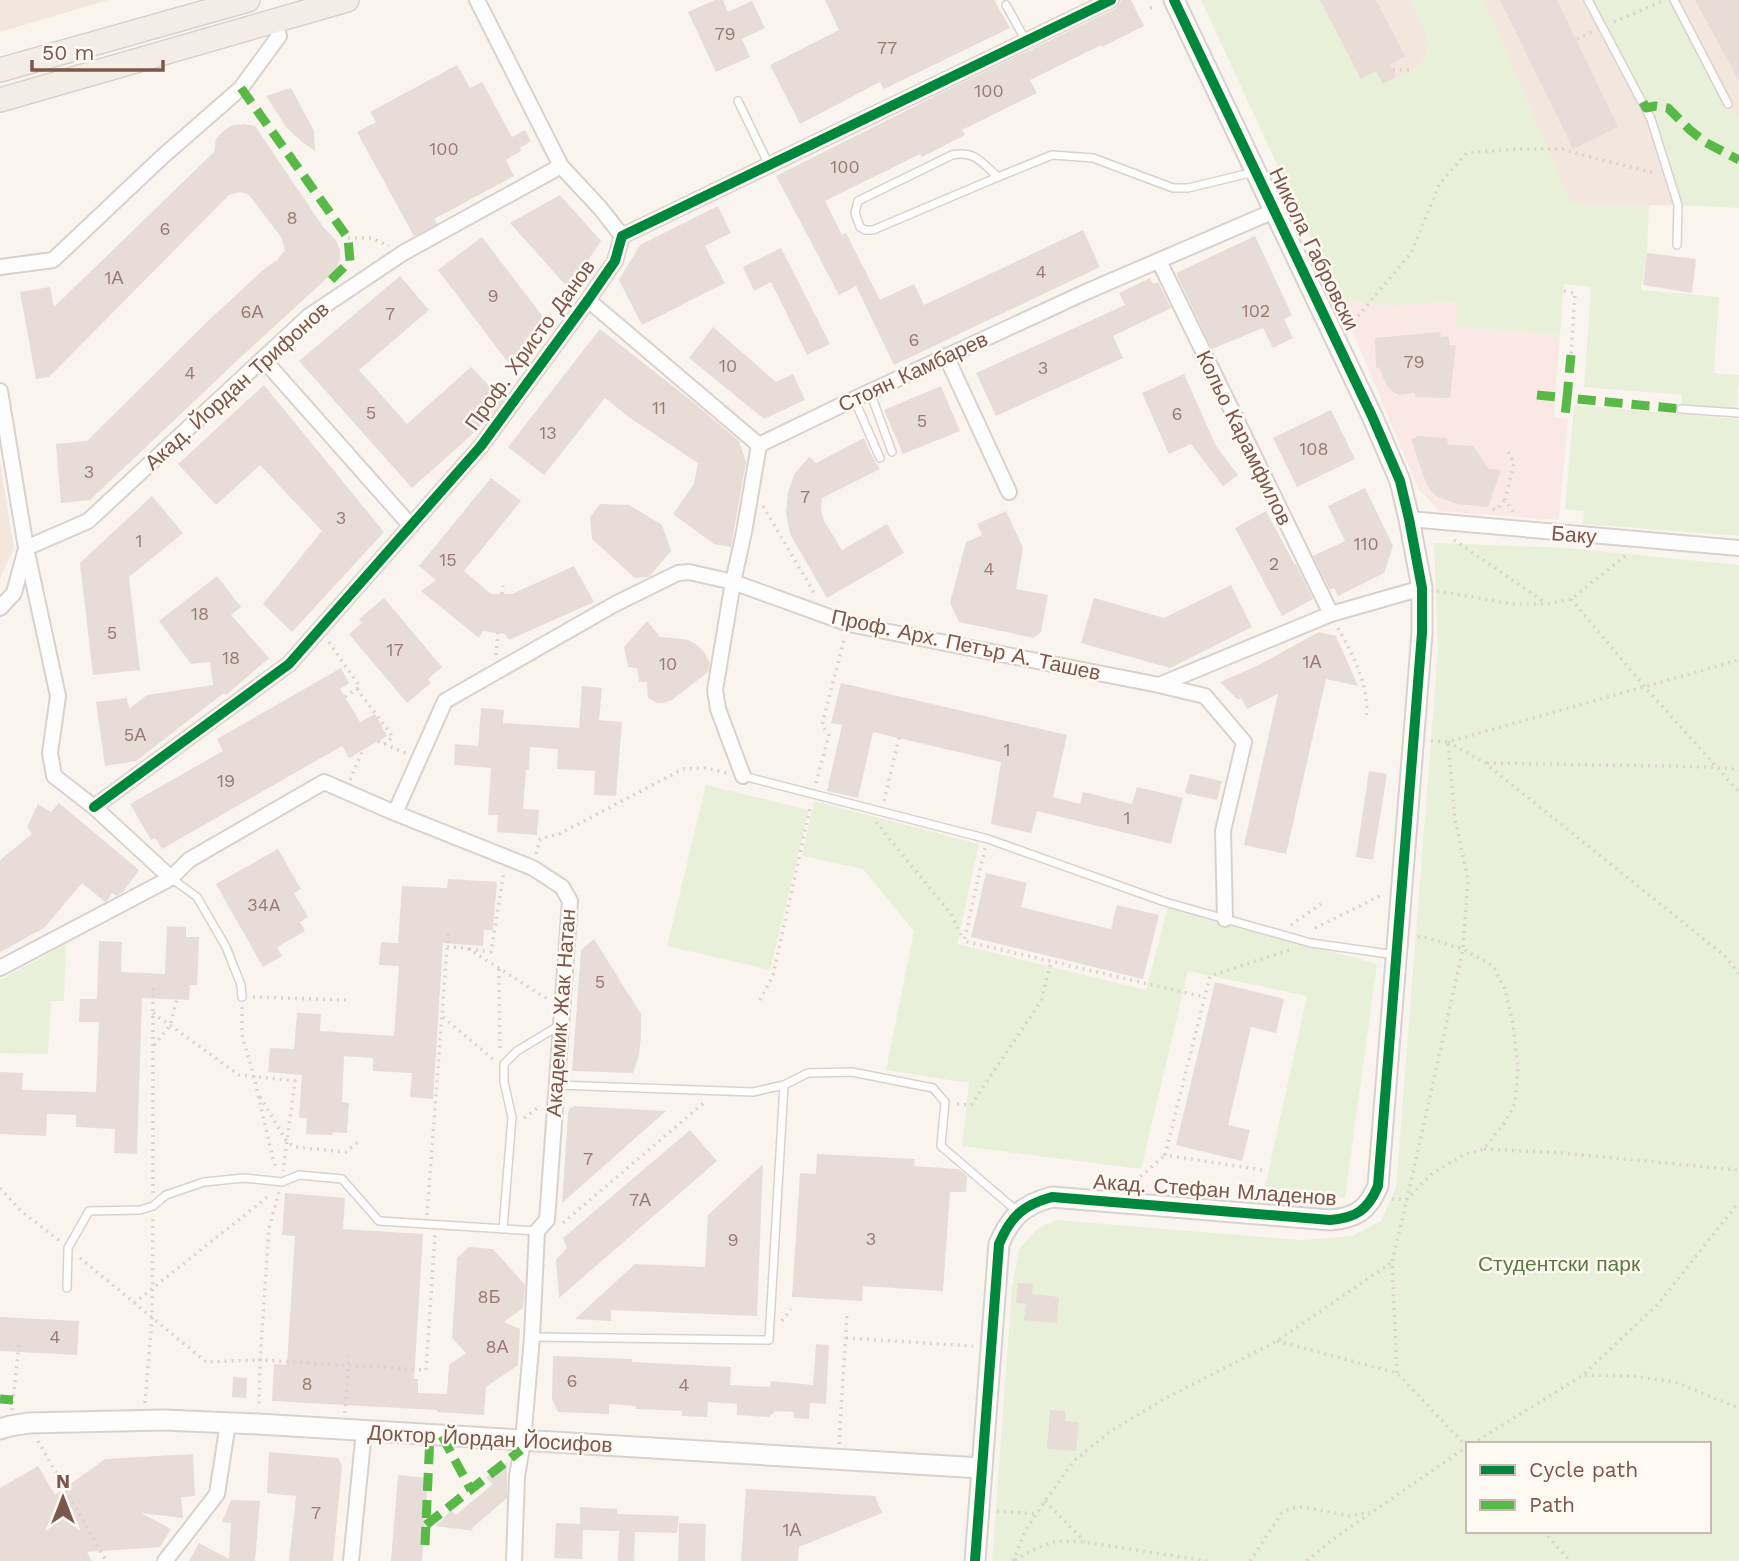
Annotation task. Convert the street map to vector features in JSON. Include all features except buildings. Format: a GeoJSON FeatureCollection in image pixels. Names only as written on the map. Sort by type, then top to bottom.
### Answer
{"type":"FeatureCollection","features":[{"type":"Feature","properties":{"kind":"main road"},"geometry":{"type":"LineString","coordinates":[[0,71],[248,0]]}},
{"type":"Feature","properties":{"kind":"main road"},"geometry":{"type":"LineString","coordinates":[[0,100],[347,0]]}},
{"type":"Feature","properties":{"kind":"street"},"geometry":{"type":"LineString","coordinates":[[477,0],[561,166],[601,208],[622,236],[1111,0]]}},
{"type":"Feature","properties":{"kind":"street","name":"Никола Габровски"},"geometry":{"type":"LineString","coordinates":[[1174,0],[1372,416],[1400,481],[1409,519]]}},
{"type":"Feature","properties":{"kind":"street"},"geometry":{"type":"LineString","coordinates":[[0,267],[53,260],[162,157],[241,88],[279,36],[275,21]]}},
{"type":"Feature","properties":{"kind":"street","name":"Акад. Йордан Трифонов"},"geometry":{"type":"LineString","coordinates":[[26,548],[88,521],[309,316],[404,253],[561,166]]}},
{"type":"Feature","properties":{"kind":"street","name":"Стоян Камбарев"},"geometry":{"type":"LineString","coordinates":[[759,445],[1088,291],[1274,211]]}},
{"type":"Feature","properties":{"kind":"street","name":"Проф. Христо Данов"},"geometry":{"type":"LineString","coordinates":[[94,807],[289,664],[481,446],[615,261],[622,236]]}},
{"type":"Feature","properties":{"kind":"street","name":"Кольо Карамфилов"},"geometry":{"type":"LineString","coordinates":[[1159,261],[1331,614]]}},
{"type":"Feature","properties":{"kind":"street"},"geometry":{"type":"LineString","coordinates":[[588,300],[759,445],[715,690],[718,709],[743,776]]}},
{"type":"Feature","properties":{"kind":"street"},"geometry":{"type":"LineString","coordinates":[[946,356],[1009,492]]}},
{"type":"Feature","properties":{"kind":"street"},"geometry":{"type":"LineString","coordinates":[[263,359],[411,526]]}},
{"type":"Feature","properties":{"kind":"street"},"geometry":{"type":"LineString","coordinates":[[0,391],[26,548],[58,696],[50,753],[54,776],[94,807],[171,878]]}},
{"type":"Feature","properties":{"kind":"street"},"geometry":{"type":"LineString","coordinates":[[1373,1199],[1380,1171],[1422,633],[1422,588],[1409,519]]}},
{"type":"Feature","properties":{"kind":"street","name":"Баку"},"geometry":{"type":"LineString","coordinates":[[1409,519],[1739,548]]}},
{"type":"Feature","properties":{"kind":"street"},"geometry":{"type":"LineString","coordinates":[[0,608],[15,593],[26,548]]}},
{"type":"Feature","properties":{"kind":"street","name":"Проф. Арх. Петър А. Ташев"},"geometry":{"type":"LineString","coordinates":[[395,813],[445,701],[603,611],[678,573],[689,572],[733,582],[849,624],[1205,696],[1244,742],[1223,831],[1225,919]]}},
{"type":"Feature","properties":{"kind":"street"},"geometry":{"type":"LineString","coordinates":[[1159,685],[1331,614],[1422,588]]}},
{"type":"Feature","properties":{"kind":"street","name":"Академик Жак Натан"},"geometry":{"type":"LineString","coordinates":[[0,968],[171,878],[189,860],[324,782],[533,868],[562,887],[570,901],[557,1085],[547,1220],[536,1238],[532,1337],[523,1441],[517,1476],[514,1561]]}},
{"type":"Feature","properties":{"kind":"street","name":"Акад. Стефан Младенов"},"geometry":{"type":"LineString","coordinates":[[1018,1212],[1034,1202],[1052,1197],[1330,1220],[1357,1214],[1373,1199]]}},
{"type":"Feature","properties":{"kind":"street"},"geometry":{"type":"LineString","coordinates":[[975,1561],[999,1244],[1006,1227],[1018,1212]]}},
{"type":"Feature","properties":{"kind":"street","name":"Доктор Йордан Йосифов"},"geometry":{"type":"LineString","coordinates":[[13,1426],[144,1420],[258,1424],[981,1468]]}},
{"type":"Feature","properties":{"kind":"street"},"geometry":{"type":"LineString","coordinates":[[165,1561],[217,1494],[228,1423]]}},
{"type":"Feature","properties":{"kind":"street"},"geometry":{"type":"LineString","coordinates":[[351,1561],[364,1431]]}},
{"type":"Feature","properties":{"kind":"lane"},"geometry":{"type":"LineString","coordinates":[[1588,0],[1651,119],[1678,205],[1677,245]]}},
{"type":"Feature","properties":{"kind":"lane"},"geometry":{"type":"LineString","coordinates":[[1674,0],[1728,104]]}},
{"type":"Feature","properties":{"kind":"lane"},"geometry":{"type":"LineString","coordinates":[[1006,5],[1026,41]]}},
{"type":"Feature","properties":{"kind":"lane"},"geometry":{"type":"LineString","coordinates":[[738,101],[769,165]]}},
{"type":"Feature","properties":{"kind":"lane"},"geometry":{"type":"LineString","coordinates":[[998,177],[972,154],[963,152],[858,201],[855,213],[860,227],[873,230],[1052,155],[1093,158],[1173,188],[1188,188],[1255,172]]}},
{"type":"Feature","properties":{"kind":"lane"},"geometry":{"type":"LineString","coordinates":[[869,392],[892,452]]}},
{"type":"Feature","properties":{"kind":"lane"},"geometry":{"type":"LineString","coordinates":[[854,399],[880,458]]}},
{"type":"Feature","properties":{"kind":"lane"},"geometry":{"type":"LineString","coordinates":[[1681,409],[1739,413]]}},
{"type":"Feature","properties":{"kind":"lane"},"geometry":{"type":"LineString","coordinates":[[743,776],[988,839],[1165,902],[1311,943],[1398,945]]}},
{"type":"Feature","properties":{"kind":"lane"},"geometry":{"type":"LineString","coordinates":[[171,878],[197,897],[226,947],[241,985],[242,997]]}},
{"type":"Feature","properties":{"kind":"lane"},"geometry":{"type":"LineString","coordinates":[[503,1229],[512,1117],[504,1082],[504,1065],[517,1051],[560,1024]]}},
{"type":"Feature","properties":{"kind":"lane"},"geometry":{"type":"LineString","coordinates":[[557,1085],[753,1092],[784,1085],[808,1073],[852,1072],[933,1088],[945,1102],[941,1146],[1018,1212]]}},
{"type":"Feature","properties":{"kind":"lane"},"geometry":{"type":"LineString","coordinates":[[532,1337],[768,1340],[784,1085]]}},
{"type":"Feature","properties":{"kind":"lane"},"geometry":{"type":"LineString","coordinates":[[67,1288],[68,1248],[89,1211],[140,1210],[153,1206],[166,1195],[204,1182],[244,1178],[282,1182],[299,1175],[342,1179],[379,1221],[503,1229],[536,1238]]}},
{"type":"Feature","properties":{"kind":"path"},"geometry":{"type":"LineString","coordinates":[[1603,27],[1665,0]]}},
{"type":"Feature","properties":{"kind":"path"},"geometry":{"type":"LineString","coordinates":[[1393,70],[1411,70]]}},
{"type":"Feature","properties":{"kind":"path"},"geometry":{"type":"LineString","coordinates":[[1349,327],[1411,253],[1440,183],[1467,153],[1563,149],[1669,176]]}},
{"type":"Feature","properties":{"kind":"path"},"geometry":{"type":"LineString","coordinates":[[348,238],[371,237],[404,253]]}},
{"type":"Feature","properties":{"kind":"path"},"geometry":{"type":"LineString","coordinates":[[1564,292],[1576,293],[1570,355]]}},
{"type":"Feature","properties":{"kind":"path"},"geometry":{"type":"LineString","coordinates":[[1484,509],[1496,510],[1505,500],[1514,463],[1508,452]]}},
{"type":"Feature","properties":{"kind":"path"},"geometry":{"type":"LineString","coordinates":[[752,486],[828,617]]}},
{"type":"Feature","properties":{"kind":"path"},"geometry":{"type":"LineString","coordinates":[[1505,500],[1514,513],[1513,529]]}},
{"type":"Feature","properties":{"kind":"path"},"geometry":{"type":"LineString","coordinates":[[1453,539],[1547,604]]}},
{"type":"Feature","properties":{"kind":"path"},"geometry":{"type":"LineString","coordinates":[[1422,588],[1513,604],[1547,604],[1571,599],[1644,541]]}},
{"type":"Feature","properties":{"kind":"path"},"geometry":{"type":"LineString","coordinates":[[502,594],[503,586]]}},
{"type":"Feature","properties":{"kind":"path"},"geometry":{"type":"LineString","coordinates":[[1571,599],[1739,792]]}},
{"type":"Feature","properties":{"kind":"path"},"geometry":{"type":"LineString","coordinates":[[1331,614],[1357,663],[1368,705],[1366,720]]}},
{"type":"Feature","properties":{"kind":"path"},"geometry":{"type":"LineString","coordinates":[[760,1000],[773,975],[813,794],[829,735],[822,724],[849,624]]}},
{"type":"Feature","properties":{"kind":"path"},"geometry":{"type":"LineString","coordinates":[[320,629],[360,687],[345,697]]}},
{"type":"Feature","properties":{"kind":"path"},"geometry":{"type":"LineString","coordinates":[[496,651],[498,633]]}},
{"type":"Feature","properties":{"kind":"path"},"geometry":{"type":"LineString","coordinates":[[1448,742],[1739,660]]}},
{"type":"Feature","properties":{"kind":"path"},"geometry":{"type":"LineString","coordinates":[[357,689],[393,737],[384,744]]}},
{"type":"Feature","properties":{"kind":"path"},"geometry":{"type":"LineString","coordinates":[[882,812],[899,738]]}},
{"type":"Feature","properties":{"kind":"path"},"geometry":{"type":"LineString","coordinates":[[378,741],[419,760]]}},
{"type":"Feature","properties":{"kind":"path"},"geometry":{"type":"LineString","coordinates":[[1448,742],[1485,763],[1725,956],[1739,974]]}},
{"type":"Feature","properties":{"kind":"path"},"geometry":{"type":"LineString","coordinates":[[1397,1373],[1392,1262],[1464,949],[1468,878],[1455,819],[1448,742]]}},
{"type":"Feature","properties":{"kind":"path"},"geometry":{"type":"LineString","coordinates":[[345,791],[363,750]]}},
{"type":"Feature","properties":{"kind":"path"},"geometry":{"type":"LineString","coordinates":[[1485,763],[1715,767],[1739,770]]}},
{"type":"Feature","properties":{"kind":"path"},"geometry":{"type":"LineString","coordinates":[[541,839],[559,834],[683,769],[706,768],[743,776]]}},
{"type":"Feature","properties":{"kind":"path"},"geometry":{"type":"LineString","coordinates":[[864,807],[951,914],[964,941]]}},
{"type":"Feature","properties":{"kind":"path"},"geometry":{"type":"LineString","coordinates":[[964,941],[988,839]]}},
{"type":"Feature","properties":{"kind":"path"},"geometry":{"type":"LineString","coordinates":[[447,947],[491,952],[502,882]]}},
{"type":"Feature","properties":{"kind":"path"},"geometry":{"type":"LineString","coordinates":[[1315,928],[1402,886]]}},
{"type":"Feature","properties":{"kind":"path"},"geometry":{"type":"LineString","coordinates":[[1279,934],[1321,904]]}},
{"type":"Feature","properties":{"kind":"path"},"geometry":{"type":"LineString","coordinates":[[0,1188],[21,1211],[206,1362],[260,1360],[426,1370],[431,1224],[448,934]]}},
{"type":"Feature","properties":{"kind":"path"},"geometry":{"type":"LineString","coordinates":[[1398,945],[1424,937],[1464,949],[1493,966],[1505,989],[1513,1024],[1518,1069],[1515,1103],[1505,1122],[1484,1149]]}},
{"type":"Feature","properties":{"kind":"path"},"geometry":{"type":"LineString","coordinates":[[964,941],[1204,997]]}},
{"type":"Feature","properties":{"kind":"path"},"geometry":{"type":"LineString","coordinates":[[1113,1202],[1165,1155],[1210,976],[1311,943]]}},
{"type":"Feature","properties":{"kind":"path"},"geometry":{"type":"LineString","coordinates":[[467,948],[561,1008]]}},
{"type":"Feature","properties":{"kind":"path"},"geometry":{"type":"LineString","coordinates":[[945,1102],[971,1105],[1041,1001],[1051,961]]}},
{"type":"Feature","properties":{"kind":"path"},"geometry":{"type":"LineString","coordinates":[[499,969],[500,1050],[504,1065]]}},
{"type":"Feature","properties":{"kind":"path"},"geometry":{"type":"LineString","coordinates":[[153,988],[153,1178]]}},
{"type":"Feature","properties":{"kind":"path"},"geometry":{"type":"LineString","coordinates":[[282,1182],[273,1159],[242,1035],[242,997],[346,1000]]}},
{"type":"Feature","properties":{"kind":"path"},"geometry":{"type":"LineString","coordinates":[[153,1047],[170,1026],[177,999]]}},
{"type":"Feature","properties":{"kind":"path"},"geometry":{"type":"LineString","coordinates":[[153,1013],[239,1075],[295,1081],[282,1182],[269,1228],[258,1424]]}},
{"type":"Feature","properties":{"kind":"path"},"geometry":{"type":"LineString","coordinates":[[442,1016],[491,1058],[504,1065]]}},
{"type":"Feature","properties":{"kind":"path"},"geometry":{"type":"LineString","coordinates":[[511,1127],[537,1110],[557,1085]]}},
{"type":"Feature","properties":{"kind":"path"},"geometry":{"type":"LineString","coordinates":[[536,1238],[718,1091]]}},
{"type":"Feature","properties":{"kind":"path"},"geometry":{"type":"LineString","coordinates":[[258,1094],[287,1143],[295,1147],[346,1152],[359,1141]]}},
{"type":"Feature","properties":{"kind":"path"},"geometry":{"type":"LineString","coordinates":[[1373,1199],[1407,1199],[1433,1173],[1463,1155],[1484,1149],[1562,1153],[1739,1170]]}},
{"type":"Feature","properties":{"kind":"path"},"geometry":{"type":"LineString","coordinates":[[1165,1155],[1262,1170]]}},
{"type":"Feature","properties":{"kind":"path"},"geometry":{"type":"LineString","coordinates":[[134,1303],[274,1192],[282,1182]]}},
{"type":"Feature","properties":{"kind":"path"},"geometry":{"type":"LineString","coordinates":[[1476,1442],[1583,1376],[1658,1304],[1739,1202]]}},
{"type":"Feature","properties":{"kind":"path"},"geometry":{"type":"LineString","coordinates":[[144,1420],[152,1319],[153,1222]]}},
{"type":"Feature","properties":{"kind":"path"},"geometry":{"type":"LineString","coordinates":[[1013,1561],[1025,1531],[1074,1461],[1112,1430],[1164,1399],[1277,1341],[1392,1262]]}},
{"type":"Feature","properties":{"kind":"path"},"geometry":{"type":"LineString","coordinates":[[837,1460],[847,1313]]}},
{"type":"Feature","properties":{"kind":"path"},"geometry":{"type":"LineString","coordinates":[[846,1338],[991,1347]]}},
{"type":"Feature","properties":{"kind":"path"},"geometry":{"type":"LineString","coordinates":[[1277,1341],[1397,1373],[1466,1443]]}},
{"type":"Feature","properties":{"kind":"path"},"geometry":{"type":"LineString","coordinates":[[19,1345],[13,1426],[74,1504],[106,1561]]}},
{"type":"Feature","properties":{"kind":"path"},"geometry":{"type":"LineString","coordinates":[[344,1430],[349,1356]]}},
{"type":"Feature","properties":{"kind":"path"},"geometry":{"type":"LineString","coordinates":[[1583,1376],[1633,1376],[1675,1381],[1739,1408]]}},
{"type":"Feature","properties":{"kind":"path"},"geometry":{"type":"LineString","coordinates":[[1307,1561],[1333,1539],[1466,1448]]}},
{"type":"Feature","properties":{"kind":"path"},"geometry":{"type":"LineString","coordinates":[[1045,1501],[1084,1542]]}},
{"type":"Feature","properties":{"kind":"path"},"geometry":{"type":"LineString","coordinates":[[63,1510],[74,1504]]}},
{"type":"Feature","properties":{"kind":"path"},"geometry":{"type":"LineString","coordinates":[[1250,1561],[1282,1513],[1291,1508],[1304,1507],[1350,1516],[1374,1511]]}},
{"type":"Feature","properties":{"kind":"path"},"geometry":{"type":"LineString","coordinates":[[978,1509],[1036,1514]]}},
{"type":"Feature","properties":{"kind":"path"},"geometry":{"type":"LineString","coordinates":[[1545,1533],[1570,1561]]}},
{"type":"Feature","properties":{"kind":"path"},"geometry":{"type":"LineString","coordinates":[[1013,1561],[1056,1541],[1084,1542],[1207,1561]]}},
{"type":"Feature","properties":{"kind":"shaded area"},"geometry":{"type":"Polygon","coordinates":[[[0,0],[108,0],[0,32],[0,0]]]}},
{"type":"Feature","properties":{"kind":"shaded area"},"geometry":{"type":"Polygon","coordinates":[[[1211,0],[1739,0],[1739,204],[1601,206],[1467,194],[1396,306],[1339,299],[1211,0]]]}},
{"type":"Feature","properties":{"kind":"shaded area"},"geometry":{"type":"Polygon","coordinates":[[[1339,299],[1396,306],[1458,302],[1456,327],[1560,335],[1554,417],[1568,419],[1559,520],[1439,511],[1418,488],[1339,299]]]}},
{"type":"Feature","properties":{"kind":"shaded area"},"geometry":{"type":"Polygon","coordinates":[[[0,461],[14,548],[0,579],[0,461]]]}},
{"type":"Feature","properties":{"kind":"green space"},"geometry":{"type":"Polygon","coordinates":[[[1201,0],[1320,0],[1361,79],[1376,71],[1383,84],[1413,69],[1426,54],[1426,36],[1410,0],[1484,0],[1571,203],[1601,206],[1649,205],[1647,253],[1641,290],[1719,297],[1714,373],[1739,375],[1736,413],[1681,409],[1682,395],[1584,387],[1591,287],[1564,284],[1560,335],[1456,327],[1457,302],[1396,306],[1339,299],[1201,0]]]}},
{"type":"Feature","properties":{"kind":"green space"},"geometry":{"type":"Polygon","coordinates":[[[1588,0],[1674,0],[1728,104],[1739,119],[1739,208],[1678,205],[1651,119],[1588,0]]]}},
{"type":"Feature","properties":{"kind":"green space"},"geometry":{"type":"Polygon","coordinates":[[[1574,405],[1739,419],[1739,536],[1583,524],[1584,511],[1565,509],[1574,405]]]}},
{"type":"Feature","properties":{"kind":"green space","name":"Студентски парк"},"geometry":{"type":"Polygon","coordinates":[[[1434,543],[1568,548],[1739,565],[1739,1561],[992,1561],[1012,1288],[1019,1249],[1037,1229],[1056,1220],[1301,1240],[1352,1236],[1381,1221],[1396,1187],[1438,650],[1434,543]]]}},
{"type":"Feature","properties":{"kind":"green space"},"geometry":{"type":"Polygon","coordinates":[[[706,785],[809,810],[770,970],[667,946],[706,785]]]}},
{"type":"Feature","properties":{"kind":"green space"},"geometry":{"type":"Polygon","coordinates":[[[814,801],[979,844],[957,944],[1146,990],[1168,907],[1377,964],[1345,1198],[1265,1187],[1307,996],[1188,971],[1141,1169],[962,1146],[969,1083],[886,1070],[914,931],[863,869],[802,856],[814,801]]]}},
{"type":"Feature","properties":{"kind":"green space"},"geometry":{"type":"Polygon","coordinates":[[[66,944],[64,1001],[51,1001],[48,1054],[0,1053],[0,980],[66,944]]]}},
{"type":"Feature","properties":{"kind":"marked path"},"geometry":{"type":"LineString","coordinates":[[241,88],[348,238],[350,261],[325,286]]}},
{"type":"Feature","properties":{"kind":"marked path"},"geometry":{"type":"LineString","coordinates":[[1643,102],[1646,108],[1668,108],[1705,142],[1739,160]]}},
{"type":"Feature","properties":{"kind":"marked path"},"geometry":{"type":"LineString","coordinates":[[1571,355],[1567,398],[1681,409]]}},
{"type":"Feature","properties":{"kind":"marked path"},"geometry":{"type":"LineString","coordinates":[[1537,395],[1567,398],[1565,416]]}},
{"type":"Feature","properties":{"kind":"marked path"},"geometry":{"type":"LineString","coordinates":[[0,1399],[13,1400]]}},
{"type":"Feature","properties":{"kind":"marked path"},"geometry":{"type":"LineString","coordinates":[[425,1545],[430,1435]]}},
{"type":"Feature","properties":{"kind":"marked path"},"geometry":{"type":"LineString","coordinates":[[442,1436],[471,1490]]}},
{"type":"Feature","properties":{"kind":"marked path"},"geometry":{"type":"LineString","coordinates":[[426,1525],[521,1450]]}},
{"type":"Feature","properties":{"kind":"cycle path"},"geometry":{"type":"LineString","coordinates":[[94,807],[289,664],[481,446],[615,261],[622,236],[1111,0]]}},
{"type":"Feature","properties":{"kind":"cycle path"},"geometry":{"type":"LineString","coordinates":[[975,1561],[999,1244],[1008,1226],[1019,1213],[1052,1197],[1330,1220],[1354,1215],[1360,1211],[1370,1201],[1378,1186],[1422,633],[1422,588],[1400,481],[1372,416],[1174,0]]}}]}
